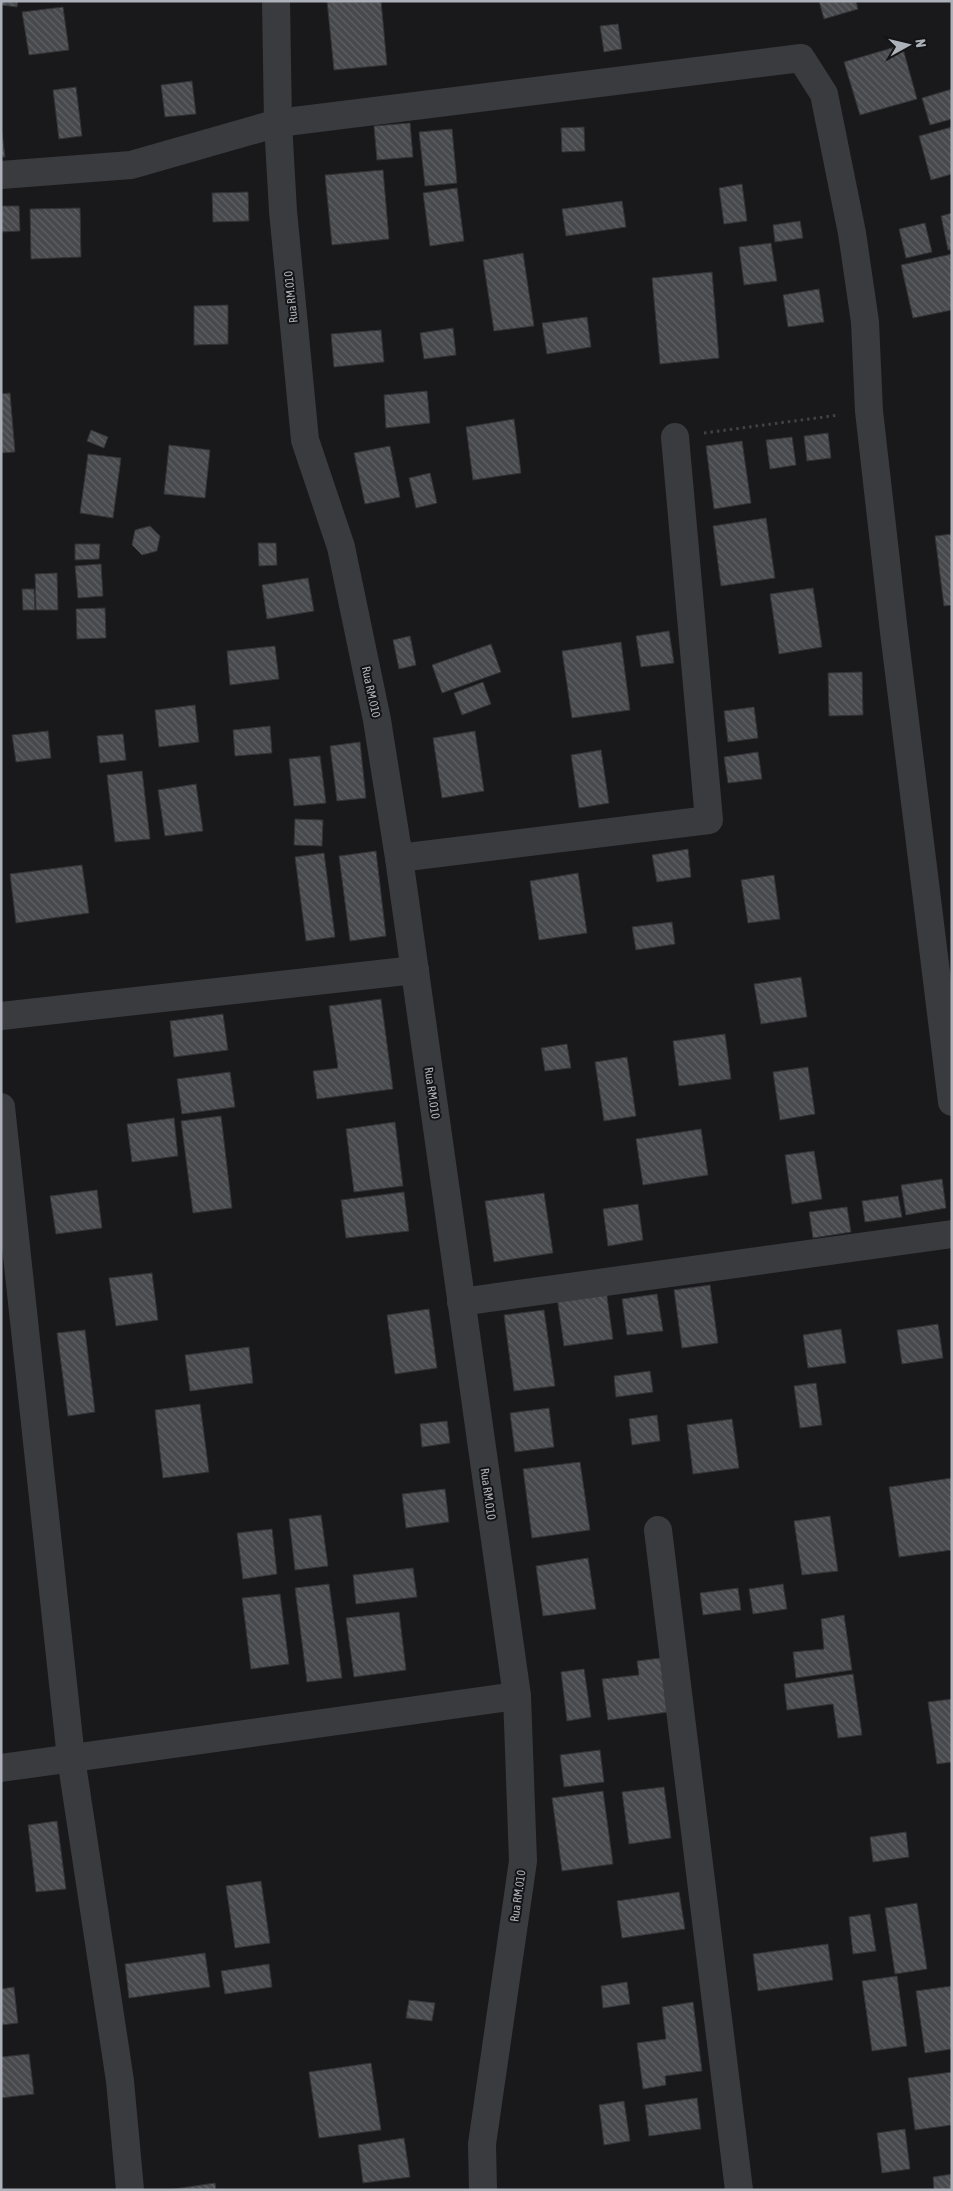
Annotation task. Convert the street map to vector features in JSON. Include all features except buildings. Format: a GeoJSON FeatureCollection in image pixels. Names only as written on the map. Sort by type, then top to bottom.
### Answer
{"type":"FeatureCollection","features":[{"type":"Feature","properties":{"kind":"street","name":"Rua RM.010"},"geometry":{"type":"LineString","coordinates":[[276,1],[282,212],[305,440],[341,547],[377,720],[399,858],[517,1696],[523,1861],[482,2144],[483,2190]]}},
{"type":"Feature","properties":{"kind":"street"},"geometry":{"type":"LineString","coordinates":[[1,175],[131,165],[278,123],[801,58],[824,94],[842,185],[865,322],[869,411],[907,750],[952,1102]]}},
{"type":"Feature","properties":{"kind":"street"},"geometry":{"type":"LineString","coordinates":[[399,858],[709,820],[675,437]]}},
{"type":"Feature","properties":{"kind":"street"},"geometry":{"type":"LineString","coordinates":[[1,1016],[415,970]]}},
{"type":"Feature","properties":{"kind":"street"},"geometry":{"type":"LineString","coordinates":[[1,1107],[71,1758],[120,2082],[130,2190]]}},
{"type":"Feature","properties":{"kind":"street"},"geometry":{"type":"LineString","coordinates":[[461,1302],[952,1234]]}},
{"type":"Feature","properties":{"kind":"street"},"geometry":{"type":"LineString","coordinates":[[658,1530],[739,2190]]}},
{"type":"Feature","properties":{"kind":"street"},"geometry":{"type":"LineString","coordinates":[[1,1768],[517,1696]]}},
{"type":"Feature","properties":{"kind":"path"},"geometry":{"type":"LineString","coordinates":[[675,437],[869,411]]}}]}
